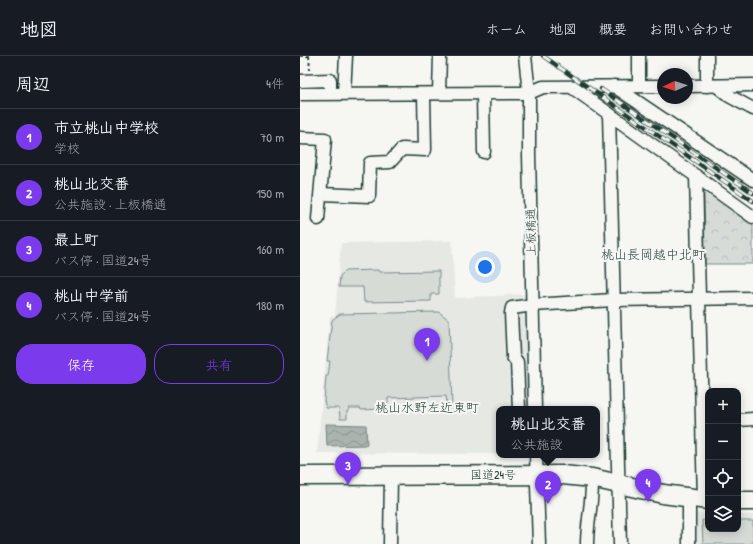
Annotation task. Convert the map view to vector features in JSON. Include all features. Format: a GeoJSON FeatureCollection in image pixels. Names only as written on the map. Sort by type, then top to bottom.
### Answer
{"type":"FeatureCollection","features":[{"type":"Feature","properties":{"kind":"highway","name":"国道24号"},"geometry":{"type":"LineString","coordinates":[[300,476],[537,475],[592,478],[700,499]]}},
{"type":"Feature","properties":{"kind":"highway"},"geometry":{"type":"LineString","coordinates":[[741,500],[753,501]]}},
{"type":"Feature","properties":{"kind":"street"},"geometry":{"type":"LineString","coordinates":[[344,93],[346,56]]}},
{"type":"Feature","properties":{"kind":"street"},"geometry":{"type":"LineString","coordinates":[[439,93],[440,56]]}},
{"type":"Feature","properties":{"kind":"street","name":"上板橋通"},"geometry":{"type":"LineString","coordinates":[[525,56],[529,93],[535,406]]}},
{"type":"Feature","properties":{"kind":"street"},"geometry":{"type":"LineString","coordinates":[[638,86],[639,56]]}},
{"type":"Feature","properties":{"kind":"street"},"geometry":{"type":"LineString","coordinates":[[707,56],[712,86]]}},
{"type":"Feature","properties":{"kind":"street"},"geometry":{"type":"LineString","coordinates":[[300,81],[330,80],[330,93]]}},
{"type":"Feature","properties":{"kind":"street"},"geometry":{"type":"LineString","coordinates":[[693,86],[753,85]]}},
{"type":"Feature","properties":{"kind":"street"},"geometry":{"type":"LineString","coordinates":[[614,86],[753,180]]}},
{"type":"Feature","properties":{"kind":"street"},"geometry":{"type":"LineString","coordinates":[[300,94],[529,93],[542,87],[573,88],[657,86]]}},
{"type":"Feature","properties":{"kind":"street"},"geometry":{"type":"LineString","coordinates":[[712,86],[753,109]]}},
{"type":"Feature","properties":{"kind":"street"},"geometry":{"type":"LineString","coordinates":[[573,88],[753,217]]}},
{"type":"Feature","properties":{"kind":"street"},"geometry":{"type":"LineString","coordinates":[[321,194],[369,196],[370,163],[390,162],[402,149],[425,150],[424,94]]}},
{"type":"Feature","properties":{"kind":"street"},"geometry":{"type":"LineString","coordinates":[[483,94],[484,152]]}},
{"type":"Feature","properties":{"kind":"street"},"geometry":{"type":"LineString","coordinates":[[609,114],[620,544]]}},
{"type":"Feature","properties":{"kind":"street"},"geometry":{"type":"LineString","coordinates":[[300,138],[325,139],[318,219]]}},
{"type":"Feature","properties":{"kind":"street"},"geometry":{"type":"LineString","coordinates":[[689,544],[700,499],[705,420],[696,176]]}},
{"type":"Feature","properties":{"kind":"street"},"geometry":{"type":"LineString","coordinates":[[519,406],[517,362],[513,357],[510,312],[512,308],[516,306],[613,300],[753,298]]}},
{"type":"Feature","properties":{"kind":"street"},"geometry":{"type":"LineString","coordinates":[[741,420],[753,419]]}},
{"type":"Feature","properties":{"kind":"street"},"geometry":{"type":"LineString","coordinates":[[536,458],[539,544]]}},
{"type":"Feature","properties":{"kind":"street"},"geometry":{"type":"LineString","coordinates":[[390,544],[392,475]]}},
{"type":"Feature","properties":{"kind":"street"},"geometry":{"type":"LineString","coordinates":[[587,544],[587,529],[591,510],[592,478]]}},
{"type":"Feature","properties":{"kind":"path"},"geometry":{"type":"LineString","coordinates":[[300,56],[309,56],[310,68]]}},
{"type":"Feature","properties":{"kind":"shaded area"},"geometry":{"type":"Polygon","coordinates":[[[452,241],[455,298],[527,294],[530,406],[496,406],[496,454],[317,453],[330,316],[335,316],[341,243],[452,241]]]}},
{"type":"Feature","properties":{"kind":"shaded area"},"geometry":{"type":"Polygon","coordinates":[[[695,513],[705,514],[705,532],[741,532],[741,515],[753,515],[753,544],[695,544],[695,513]]]}},
{"type":"Feature","properties":{"kind":"green space"},"geometry":{"type":"Polygon","coordinates":[[[704,189],[753,220],[753,264],[705,264],[704,189]]]}},
{"type":"Feature","properties":{"kind":"green space"},"geometry":{"type":"Polygon","coordinates":[[[378,270],[379,272],[439,271],[439,294],[431,294],[431,301],[364,302],[363,287],[339,287],[340,276],[345,271],[378,270]]]}},
{"type":"Feature","properties":{"kind":"green space"},"geometry":{"type":"Polygon","coordinates":[[[439,312],[449,320],[452,405],[447,405],[446,396],[388,398],[388,405],[382,405],[381,409],[361,410],[360,408],[349,408],[349,411],[347,411],[347,419],[340,419],[339,408],[326,408],[324,401],[326,376],[328,376],[330,361],[327,361],[332,320],[340,314],[439,312]]]}},
{"type":"Feature","properties":{"kind":"green space"},"geometry":{"type":"Polygon","coordinates":[[[702,520],[705,520],[705,532],[741,532],[741,521],[753,521],[753,544],[703,544],[702,520]]]}},
{"type":"Feature","properties":{"kind":"water"},"geometry":{"type":"Polygon","coordinates":[[[326,424],[366,425],[367,445],[327,446],[326,424]]]}},
{"type":"Feature","properties":{"kind":"railway"},"geometry":{"type":"LineString","coordinates":[[543,56],[753,201]]}},
{"type":"Feature","properties":{"kind":"railway"},"geometry":{"type":"LineString","coordinates":[[601,89],[753,193]]}},
{"type":"Feature","properties":{"kind":"place","name":"市立桃山中学校"},"geometry":{"type":"Point","coordinates":[427,361]}},
{"type":"Feature","properties":{"kind":"place","name":"最上町"},"geometry":{"type":"Point","coordinates":[348,485]}},
{"type":"Feature","properties":{"kind":"place","name":"桃山中学前"},"geometry":{"type":"Point","coordinates":[648,502]}},
{"type":"Feature","properties":{"kind":"place","name":"桃山北交番"},"geometry":{"type":"Point","coordinates":[548,504]}},
{"type":"Feature","properties":{"kind":"district","name":"桃山長岡越中北町"},"geometry":{"type":"Point","coordinates":[653,254]}},
{"type":"Feature","properties":{"kind":"district","name":"桃山水野左近東町"},"geometry":{"type":"Point","coordinates":[427,407]}}]}
